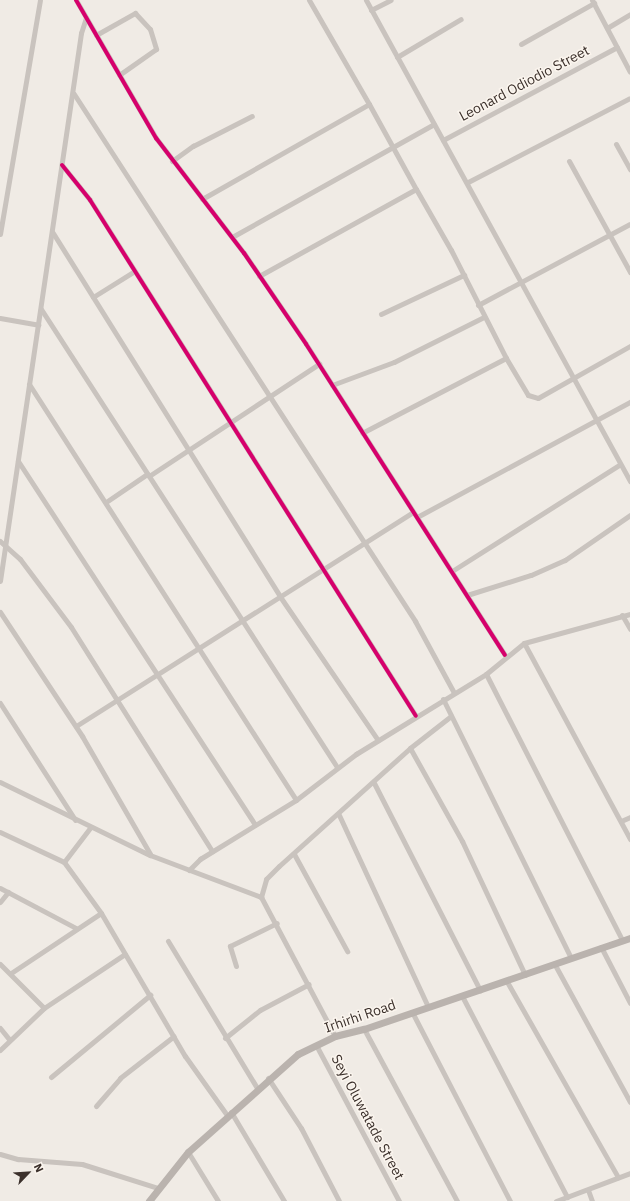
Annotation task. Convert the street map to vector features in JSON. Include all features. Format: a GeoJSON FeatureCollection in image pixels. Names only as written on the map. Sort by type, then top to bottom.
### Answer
{"type":"FeatureCollection","features":[{"type":"Feature","properties":{"kind":"street"},"geometry":{"type":"LineString","coordinates":[[0,234],[40,0]]}},
{"type":"Feature","properties":{"kind":"street"},"geometry":{"type":"LineString","coordinates":[[76,0],[172,161],[232,237],[319,364],[506,655]]}},
{"type":"Feature","properties":{"kind":"street"},"geometry":{"type":"LineString","coordinates":[[309,0],[396,148],[416,189],[464,275],[506,358],[532,398],[574,380],[630,346]]}},
{"type":"Feature","properties":{"kind":"street"},"geometry":{"type":"LineString","coordinates":[[366,0],[523,282],[619,465],[630,481]]}},
{"type":"Feature","properties":{"kind":"street"},"geometry":{"type":"LineString","coordinates":[[371,10],[391,0]]}},
{"type":"Feature","properties":{"kind":"street"},"geometry":{"type":"LineString","coordinates":[[521,44],[593,2],[630,72]]}},
{"type":"Feature","properties":{"kind":"street"},"geometry":{"type":"LineString","coordinates":[[96,35],[135,13],[150,29],[156,49],[120,75]]}},
{"type":"Feature","properties":{"kind":"street"},"geometry":{"type":"LineString","coordinates":[[607,28],[630,14]]}},
{"type":"Feature","properties":{"kind":"street"},"geometry":{"type":"LineString","coordinates":[[0,581],[2,541],[18,462],[62,165],[86,18]]}},
{"type":"Feature","properties":{"kind":"street"},"geometry":{"type":"LineString","coordinates":[[397,57],[461,19]]}},
{"type":"Feature","properties":{"kind":"street","name":"Leonard Odiodio Street"},"geometry":{"type":"LineString","coordinates":[[443,140],[617,47]]}},
{"type":"Feature","properties":{"kind":"street"},"geometry":{"type":"LineString","coordinates":[[74,94],[267,396],[414,621],[453,692]]}},
{"type":"Feature","properties":{"kind":"street"},"geometry":{"type":"LineString","coordinates":[[468,182],[630,98]]}},
{"type":"Feature","properties":{"kind":"street"},"geometry":{"type":"LineString","coordinates":[[202,199],[369,104]]}},
{"type":"Feature","properties":{"kind":"street"},"geometry":{"type":"LineString","coordinates":[[172,161],[193,146],[252,116]]}},
{"type":"Feature","properties":{"kind":"street"},"geometry":{"type":"LineString","coordinates":[[232,237],[396,148],[434,124]]}},
{"type":"Feature","properties":{"kind":"street"},"geometry":{"type":"LineString","coordinates":[[616,144],[630,170]]}},
{"type":"Feature","properties":{"kind":"street"},"geometry":{"type":"LineString","coordinates":[[569,161],[630,272]]}},
{"type":"Feature","properties":{"kind":"street"},"geometry":{"type":"LineString","coordinates":[[62,165],[90,200],[133,272],[416,716]]}},
{"type":"Feature","properties":{"kind":"street"},"geometry":{"type":"LineString","coordinates":[[259,276],[416,189]]}},
{"type":"Feature","properties":{"kind":"street"},"geometry":{"type":"LineString","coordinates":[[478,305],[630,224]]}},
{"type":"Feature","properties":{"kind":"street"},"geometry":{"type":"LineString","coordinates":[[53,233],[189,448],[281,598],[378,740]]}},
{"type":"Feature","properties":{"kind":"street"},"geometry":{"type":"LineString","coordinates":[[93,297],[133,272]]}},
{"type":"Feature","properties":{"kind":"street"},"geometry":{"type":"LineString","coordinates":[[381,314],[464,275]]}},
{"type":"Feature","properties":{"kind":"street"},"geometry":{"type":"LineString","coordinates":[[41,309],[148,475],[240,622],[337,767]]}},
{"type":"Feature","properties":{"kind":"street"},"geometry":{"type":"LineString","coordinates":[[332,385],[394,362],[484,317]]}},
{"type":"Feature","properties":{"kind":"street"},"geometry":{"type":"LineString","coordinates":[[0,318],[38,325]]}},
{"type":"Feature","properties":{"kind":"street"},"geometry":{"type":"LineString","coordinates":[[362,433],[506,358]]}},
{"type":"Feature","properties":{"kind":"street"},"geometry":{"type":"LineString","coordinates":[[106,502],[228,421],[319,364]]}},
{"type":"Feature","properties":{"kind":"street"},"geometry":{"type":"LineString","coordinates":[[29,384],[106,502],[197,650],[296,800]]}},
{"type":"Feature","properties":{"kind":"street"},"geometry":{"type":"LineString","coordinates":[[417,517],[596,422],[630,402]]}},
{"type":"Feature","properties":{"kind":"street"},"geometry":{"type":"LineString","coordinates":[[18,462],[255,825]]}},
{"type":"Feature","properties":{"kind":"street"},"geometry":{"type":"LineString","coordinates":[[452,571],[619,465]]}},
{"type":"Feature","properties":{"kind":"street"},"geometry":{"type":"LineString","coordinates":[[76,726],[120,701],[240,622],[281,598],[321,569],[413,512]]}},
{"type":"Feature","properties":{"kind":"street"},"geometry":{"type":"LineString","coordinates":[[467,595],[531,575],[565,560],[630,515]]}},
{"type":"Feature","properties":{"kind":"street"},"geometry":{"type":"LineString","coordinates":[[2,541],[71,627],[120,701],[170,789],[212,851]]}},
{"type":"Feature","properties":{"kind":"street"},"geometry":{"type":"LineString","coordinates":[[0,612],[76,726],[150,855]]}},
{"type":"Feature","properties":{"kind":"street"},"geometry":{"type":"LineString","coordinates":[[189,870],[212,851],[296,800],[337,767],[442,698],[486,674],[506,655],[524,643],[630,614]]}},
{"type":"Feature","properties":{"kind":"street"},"geometry":{"type":"LineString","coordinates":[[622,615],[630,629]]}},
{"type":"Feature","properties":{"kind":"street"},"geometry":{"type":"LineString","coordinates":[[524,643],[587,766],[621,821],[630,840]]}},
{"type":"Feature","properties":{"kind":"street"},"geometry":{"type":"LineString","coordinates":[[486,674],[622,940]]}},
{"type":"Feature","properties":{"kind":"street"},"geometry":{"type":"LineString","coordinates":[[442,698],[571,958]]}},
{"type":"Feature","properties":{"kind":"street"},"geometry":{"type":"LineString","coordinates":[[0,704],[75,820]]}},
{"type":"Feature","properties":{"kind":"street"},"geometry":{"type":"LineString","coordinates":[[261,897],[266,879],[339,815],[410,748],[451,716]]}},
{"type":"Feature","properties":{"kind":"street"},"geometry":{"type":"LineString","coordinates":[[410,748],[462,841],[525,975]]}},
{"type":"Feature","properties":{"kind":"street"},"geometry":{"type":"LineString","coordinates":[[0,782],[90,828],[150,855],[261,897],[277,923],[335,1036]]}},
{"type":"Feature","properties":{"kind":"street"},"geometry":{"type":"LineString","coordinates":[[374,783],[480,990]]}},
{"type":"Feature","properties":{"kind":"street"},"geometry":{"type":"LineString","coordinates":[[339,815],[428,1007]]}},
{"type":"Feature","properties":{"kind":"street"},"geometry":{"type":"LineString","coordinates":[[621,821],[630,817]]}},
{"type":"Feature","properties":{"kind":"street"},"geometry":{"type":"LineString","coordinates":[[64,862],[90,828]]}},
{"type":"Feature","properties":{"kind":"street"},"geometry":{"type":"LineString","coordinates":[[0,832],[64,862],[101,913],[174,1036],[229,1113],[284,1201]]}},
{"type":"Feature","properties":{"kind":"street"},"geometry":{"type":"LineString","coordinates":[[294,854],[348,951]]}},
{"type":"Feature","properties":{"kind":"street"},"geometry":{"type":"LineString","coordinates":[[0,888],[76,928]]}},
{"type":"Feature","properties":{"kind":"street"},"geometry":{"type":"LineString","coordinates":[[0,902],[8,892]]}},
{"type":"Feature","properties":{"kind":"street"},"geometry":{"type":"LineString","coordinates":[[11,973],[76,928],[101,913]]}},
{"type":"Feature","properties":{"kind":"street"},"geometry":{"type":"LineString","coordinates":[[236,966],[230,946],[277,923]]}},
{"type":"Feature","properties":{"kind":"street","name":"Irhirhi Road"},"geometry":{"type":"LineString","coordinates":[[149,1201],[188,1152],[268,1078],[298,1054],[335,1036],[364,1029],[506,980],[555,965],[601,947],[630,938]]}},
{"type":"Feature","properties":{"kind":"street"},"geometry":{"type":"LineString","coordinates":[[168,941],[225,1038],[257,1088]]}},
{"type":"Feature","properties":{"kind":"street"},"geometry":{"type":"LineString","coordinates":[[601,947],[630,1003]]}},
{"type":"Feature","properties":{"kind":"street"},"geometry":{"type":"LineString","coordinates":[[0,1050],[9,1039],[44,1008],[125,954]]}},
{"type":"Feature","properties":{"kind":"street"},"geometry":{"type":"LineString","coordinates":[[0,964],[11,973],[44,1008]]}},
{"type":"Feature","properties":{"kind":"street"},"geometry":{"type":"LineString","coordinates":[[555,965],[630,1102]]}},
{"type":"Feature","properties":{"kind":"street"},"geometry":{"type":"LineString","coordinates":[[506,980],[618,1177]]}},
{"type":"Feature","properties":{"kind":"street"},"geometry":{"type":"LineString","coordinates":[[225,1038],[260,1010],[309,984]]}},
{"type":"Feature","properties":{"kind":"street"},"geometry":{"type":"LineString","coordinates":[[51,1076],[150,995]]}},
{"type":"Feature","properties":{"kind":"street"},"geometry":{"type":"LineString","coordinates":[[462,996],[567,1197]]}},
{"type":"Feature","properties":{"kind":"street"},"geometry":{"type":"LineString","coordinates":[[412,1012],[510,1201]]}},
{"type":"Feature","properties":{"kind":"street"},"geometry":{"type":"LineString","coordinates":[[0,1028],[9,1039]]}},
{"type":"Feature","properties":{"kind":"street"},"geometry":{"type":"LineString","coordinates":[[364,1029],[457,1201]]}},
{"type":"Feature","properties":{"kind":"street"},"geometry":{"type":"LineString","coordinates":[[96,1106],[120,1078],[174,1036]]}},
{"type":"Feature","properties":{"kind":"street","name":"Seyi Oluwatade Street"},"geometry":{"type":"LineString","coordinates":[[316,1045],[399,1201]]}},
{"type":"Feature","properties":{"kind":"street"},"geometry":{"type":"LineString","coordinates":[[268,1078],[301,1128],[339,1201]]}},
{"type":"Feature","properties":{"kind":"street"},"geometry":{"type":"LineString","coordinates":[[188,1152],[218,1201]]}},
{"type":"Feature","properties":{"kind":"street"},"geometry":{"type":"LineString","coordinates":[[0,1154],[18,1159],[82,1164],[158,1188]]}},
{"type":"Feature","properties":{"kind":"street"},"geometry":{"type":"LineString","coordinates":[[556,1201],[630,1173]]}},
{"type":"Feature","properties":{"kind":"street"},"geometry":{"type":"LineString","coordinates":[[588,1190],[592,1201]]}},
{"type":"Feature","properties":{"kind":"cycle path"},"geometry":{"type":"LineString","coordinates":[[76,0],[156,138],[244,253],[306,344],[505,655]]}},
{"type":"Feature","properties":{"kind":"cycle path"},"geometry":{"type":"LineString","coordinates":[[62,165],[90,200],[416,716]]}}]}
